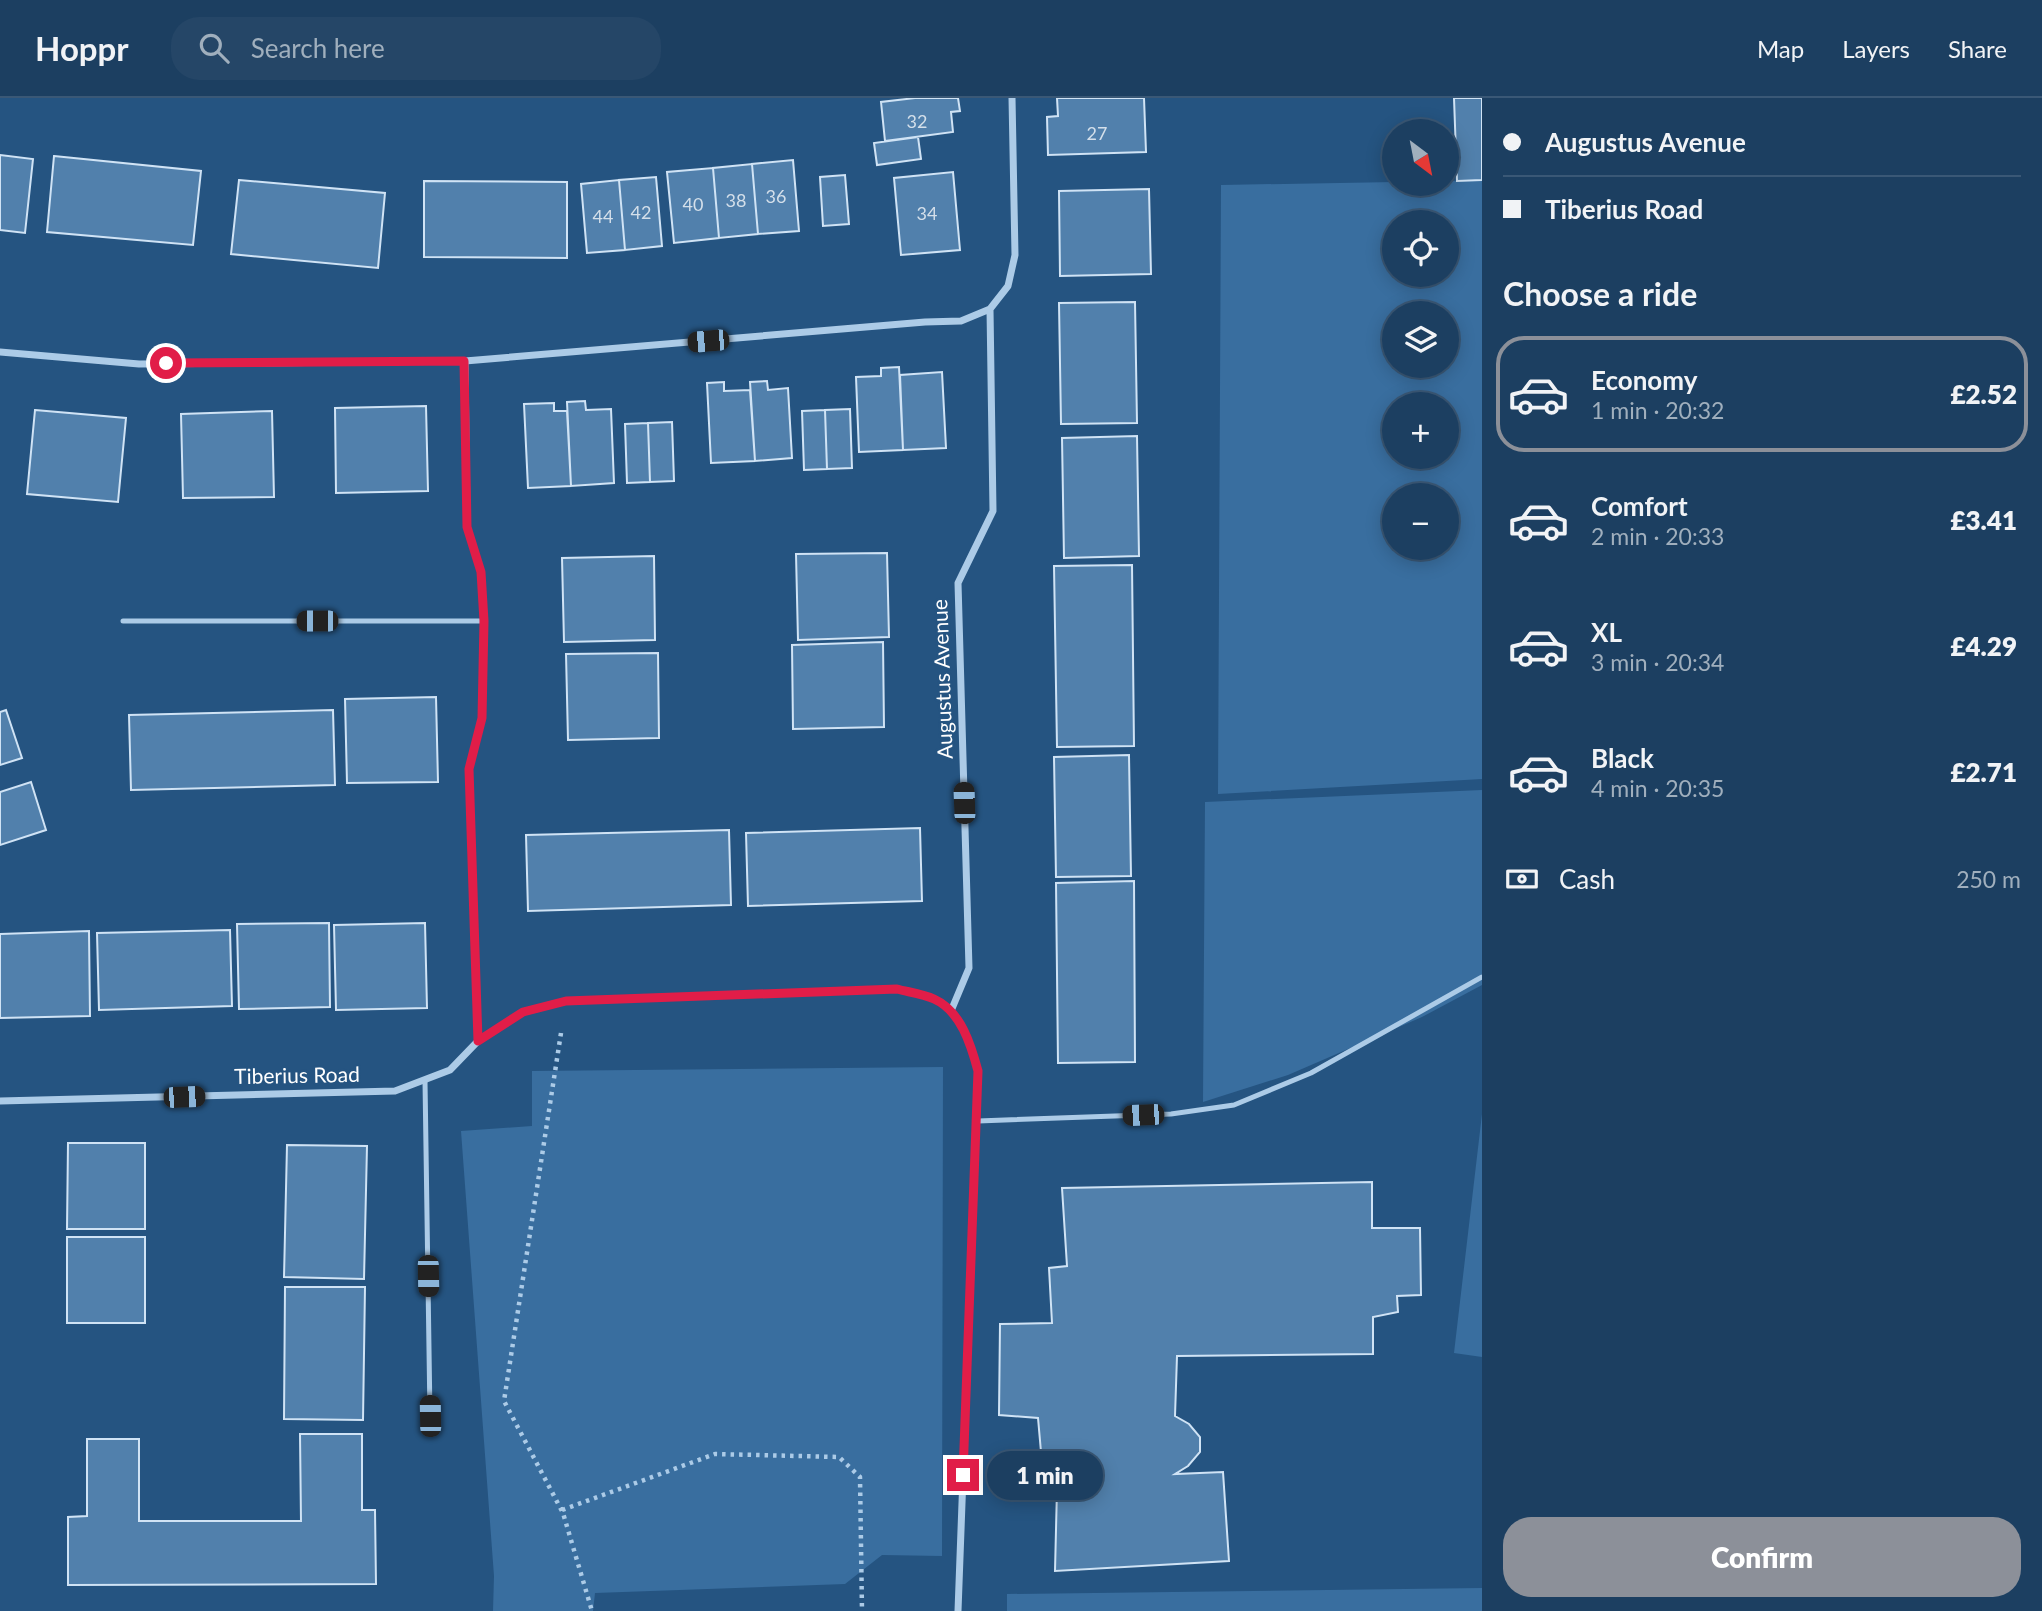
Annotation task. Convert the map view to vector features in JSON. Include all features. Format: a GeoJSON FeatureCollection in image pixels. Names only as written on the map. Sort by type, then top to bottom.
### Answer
{"type":"FeatureCollection","features":[{"type":"Feature","properties":{"kind":"street"},"geometry":{"type":"LineString","coordinates":[[0,352],[139,364],[464,361],[961,321],[990,309],[1008,286],[1015,256],[1012,98]]}},
{"type":"Feature","properties":{"kind":"street","name":"Augustus Avenue"},"geometry":{"type":"LineString","coordinates":[[951,1011],[969,968],[958,583],[993,511],[990,309]]}},
{"type":"Feature","properties":{"kind":"street"},"geometry":{"type":"LineString","coordinates":[[464,361],[467,527],[481,572],[484,621],[482,718],[469,769],[478,1041]]}},
{"type":"Feature","properties":{"kind":"street","name":"Tiberius Road"},"geometry":{"type":"LineString","coordinates":[[0,1101],[395,1091],[450,1070],[478,1041],[523,1012],[566,1001],[897,989],[934,999],[951,1011]]}},
{"type":"Feature","properties":{"kind":"street"},"geometry":{"type":"LineString","coordinates":[[951,1011],[970,1041],[978,1071],[958,1611]]}},
{"type":"Feature","properties":{"kind":"lane"},"geometry":{"type":"LineString","coordinates":[[123,621],[484,621]]}},
{"type":"Feature","properties":{"kind":"lane"},"geometry":{"type":"LineString","coordinates":[[978,1121],[1171,1114],[1234,1105],[1311,1073],[1482,977]]}},
{"type":"Feature","properties":{"kind":"lane"},"geometry":{"type":"LineString","coordinates":[[425,1081],[430,1416]]}},
{"type":"Feature","properties":{"kind":"path"},"geometry":{"type":"LineString","coordinates":[[566,1001],[504,1401],[562,1510],[592,1611]]}},
{"type":"Feature","properties":{"kind":"path"},"geometry":{"type":"LineString","coordinates":[[562,1510],[715,1454],[839,1457],[860,1477],[862,1611]]}},
{"type":"Feature","properties":{"kind":"shaded area"},"geometry":{"type":"Polygon","coordinates":[[[1482,180],[1482,779],[1218,794],[1221,185],[1382,182],[1382,196],[1460,196],[1460,181],[1482,180]]]}},
{"type":"Feature","properties":{"kind":"shaded area"},"geometry":{"type":"Polygon","coordinates":[[[1482,790],[1482,985],[1422,1017],[1288,1075],[1203,1102],[1205,802],[1482,790]]]}},
{"type":"Feature","properties":{"kind":"shaded area"},"geometry":{"type":"Polygon","coordinates":[[[943,1067],[942,1556],[882,1555],[845,1584],[595,1593],[593,1611],[493,1611],[494,1576],[461,1131],[532,1126],[532,1071],[943,1067]]]}},
{"type":"Feature","properties":{"kind":"shaded area"},"geometry":{"type":"Polygon","coordinates":[[[1482,1114],[1482,1357],[1454,1353],[1482,1114]]]}},
{"type":"Feature","properties":{"kind":"shaded area"},"geometry":{"type":"Polygon","coordinates":[[[1482,1588],[1482,1611],[1007,1611],[1007,1594],[1482,1588]]]}},
{"type":"Feature","properties":{"kind":"building"},"geometry":{"type":"Polygon","coordinates":[[[915,98],[958,98],[960,111],[951,112],[953,132],[885,141],[881,102],[915,98]]]}},
{"type":"Feature","properties":{"kind":"building"},"geometry":{"type":"Polygon","coordinates":[[[1057,98],[1144,98],[1146,152],[1048,155],[1047,117],[1058,116],[1057,98]]]}},
{"type":"Feature","properties":{"kind":"building"},"geometry":{"type":"Polygon","coordinates":[[[1454,98],[1482,98],[1482,180],[1460,181],[1460,119],[1455,119],[1454,98]]]}},
{"type":"Feature","properties":{"kind":"building"},"geometry":{"type":"Polygon","coordinates":[[[918,137],[921,159],[877,165],[874,143],[918,137]]]}},
{"type":"Feature","properties":{"kind":"building"},"geometry":{"type":"Polygon","coordinates":[[[0,155],[33,159],[25,233],[0,230],[0,155]]]}},
{"type":"Feature","properties":{"kind":"building"},"geometry":{"type":"Polygon","coordinates":[[[54,156],[201,171],[193,245],[47,232],[54,156]]]}},
{"type":"Feature","properties":{"kind":"building"},"geometry":{"type":"Polygon","coordinates":[[[793,160],[799,231],[758,234],[752,164],[793,160]]]}},
{"type":"Feature","properties":{"kind":"building"},"geometry":{"type":"Polygon","coordinates":[[[752,164],[758,234],[719,238],[713,168],[752,164]]]}},
{"type":"Feature","properties":{"kind":"building"},"geometry":{"type":"Polygon","coordinates":[[[713,168],[719,238],[674,243],[667,172],[713,168]]]}},
{"type":"Feature","properties":{"kind":"building"},"geometry":{"type":"Polygon","coordinates":[[[953,172],[960,250],[901,255],[894,178],[953,172]]]}},
{"type":"Feature","properties":{"kind":"building"},"geometry":{"type":"Polygon","coordinates":[[[845,175],[849,224],[823,226],[820,177],[845,175]]]}},
{"type":"Feature","properties":{"kind":"building"},"geometry":{"type":"Polygon","coordinates":[[[656,177],[662,246],[625,250],[619,180],[656,177]]]}},
{"type":"Feature","properties":{"kind":"building"},"geometry":{"type":"Polygon","coordinates":[[[239,180],[385,193],[378,268],[231,254],[239,180]]]}},
{"type":"Feature","properties":{"kind":"building"},"geometry":{"type":"Polygon","coordinates":[[[619,180],[625,250],[587,253],[581,184],[619,180]]]}},
{"type":"Feature","properties":{"kind":"building"},"geometry":{"type":"Polygon","coordinates":[[[424,181],[567,182],[567,258],[424,257],[424,181]]]}},
{"type":"Feature","properties":{"kind":"building"},"geometry":{"type":"Polygon","coordinates":[[[1149,189],[1151,274],[1060,276],[1059,191],[1149,189]]]}},
{"type":"Feature","properties":{"kind":"building"},"geometry":{"type":"Polygon","coordinates":[[[1135,302],[1137,423],[1061,424],[1059,303],[1135,302]]]}},
{"type":"Feature","properties":{"kind":"building"},"geometry":{"type":"Polygon","coordinates":[[[899,367],[903,450],[859,452],[856,377],[881,376],[881,368],[899,367]]]}},
{"type":"Feature","properties":{"kind":"building"},"geometry":{"type":"Polygon","coordinates":[[[942,372],[946,448],[903,450],[900,375],[942,372]]]}},
{"type":"Feature","properties":{"kind":"building"},"geometry":{"type":"Polygon","coordinates":[[[767,381],[768,390],[788,388],[792,458],[755,461],[750,382],[767,381]]]}},
{"type":"Feature","properties":{"kind":"building"},"geometry":{"type":"Polygon","coordinates":[[[724,382],[724,391],[750,390],[755,461],[711,463],[707,383],[724,382]]]}},
{"type":"Feature","properties":{"kind":"building"},"geometry":{"type":"Polygon","coordinates":[[[585,401],[586,410],[611,409],[614,483],[571,486],[567,402],[585,401]]]}},
{"type":"Feature","properties":{"kind":"building"},"geometry":{"type":"Polygon","coordinates":[[[554,403],[554,411],[567,411],[571,486],[528,488],[524,404],[554,403]]]}},
{"type":"Feature","properties":{"kind":"building"},"geometry":{"type":"Polygon","coordinates":[[[426,406],[428,491],[336,493],[335,408],[426,406]]]}},
{"type":"Feature","properties":{"kind":"building"},"geometry":{"type":"Polygon","coordinates":[[[850,409],[852,468],[827,469],[825,410],[850,409]]]}},
{"type":"Feature","properties":{"kind":"building"},"geometry":{"type":"Polygon","coordinates":[[[35,410],[126,418],[118,502],[27,494],[35,410]]]}},
{"type":"Feature","properties":{"kind":"building"},"geometry":{"type":"Polygon","coordinates":[[[825,410],[827,469],[804,470],[802,411],[825,410]]]}},
{"type":"Feature","properties":{"kind":"building"},"geometry":{"type":"Polygon","coordinates":[[[272,411],[274,497],[183,498],[181,414],[272,411]]]}},
{"type":"Feature","properties":{"kind":"building"},"geometry":{"type":"Polygon","coordinates":[[[672,422],[674,481],[650,482],[648,423],[672,422]]]}},
{"type":"Feature","properties":{"kind":"building"},"geometry":{"type":"Polygon","coordinates":[[[648,423],[650,482],[627,483],[625,424],[648,423]]]}},
{"type":"Feature","properties":{"kind":"building"},"geometry":{"type":"Polygon","coordinates":[[[1137,436],[1139,556],[1064,558],[1062,438],[1137,436]]]}},
{"type":"Feature","properties":{"kind":"building"},"geometry":{"type":"Polygon","coordinates":[[[887,553],[889,637],[798,640],[796,554],[887,553]]]}},
{"type":"Feature","properties":{"kind":"building"},"geometry":{"type":"Polygon","coordinates":[[[654,556],[655,640],[564,642],[562,558],[654,556]]]}},
{"type":"Feature","properties":{"kind":"building"},"geometry":{"type":"Polygon","coordinates":[[[1132,565],[1134,746],[1057,747],[1054,566],[1132,565]]]}},
{"type":"Feature","properties":{"kind":"building"},"geometry":{"type":"Polygon","coordinates":[[[883,642],[884,727],[793,729],[792,645],[883,642]]]}},
{"type":"Feature","properties":{"kind":"building"},"geometry":{"type":"Polygon","coordinates":[[[658,653],[659,738],[568,740],[566,654],[658,653]]]}},
{"type":"Feature","properties":{"kind":"building"},"geometry":{"type":"Polygon","coordinates":[[[436,697],[438,782],[347,783],[345,699],[436,697]]]}},
{"type":"Feature","properties":{"kind":"building"},"geometry":{"type":"Polygon","coordinates":[[[6,710],[22,758],[0,765],[0,712],[6,710]]]}},
{"type":"Feature","properties":{"kind":"building"},"geometry":{"type":"Polygon","coordinates":[[[333,710],[335,785],[131,790],[129,715],[333,710]]]}},
{"type":"Feature","properties":{"kind":"building"},"geometry":{"type":"Polygon","coordinates":[[[1129,755],[1131,876],[1056,877],[1054,757],[1129,755]]]}},
{"type":"Feature","properties":{"kind":"building"},"geometry":{"type":"Polygon","coordinates":[[[31,782],[46,830],[0,845],[0,792],[31,782]]]}},
{"type":"Feature","properties":{"kind":"building"},"geometry":{"type":"Polygon","coordinates":[[[920,828],[922,901],[748,906],[746,833],[920,828]]]}},
{"type":"Feature","properties":{"kind":"building"},"geometry":{"type":"Polygon","coordinates":[[[729,830],[731,905],[528,911],[526,835],[729,830]]]}},
{"type":"Feature","properties":{"kind":"building"},"geometry":{"type":"Polygon","coordinates":[[[1134,881],[1135,1062],[1058,1063],[1056,883],[1134,881]]]}},
{"type":"Feature","properties":{"kind":"building"},"geometry":{"type":"Polygon","coordinates":[[[329,923],[330,1007],[239,1009],[237,924],[329,923]]]}},
{"type":"Feature","properties":{"kind":"building"},"geometry":{"type":"Polygon","coordinates":[[[425,923],[427,1008],[336,1010],[334,925],[425,923]]]}},
{"type":"Feature","properties":{"kind":"building"},"geometry":{"type":"Polygon","coordinates":[[[230,930],[232,1006],[99,1010],[97,933],[230,930]]]}},
{"type":"Feature","properties":{"kind":"building"},"geometry":{"type":"Polygon","coordinates":[[[89,931],[90,1016],[0,1018],[0,934],[89,931]]]}},
{"type":"Feature","properties":{"kind":"building"},"geometry":{"type":"Polygon","coordinates":[[[68,1143],[145,1143],[145,1229],[67,1229],[68,1143]]]}},
{"type":"Feature","properties":{"kind":"building"},"geometry":{"type":"Polygon","coordinates":[[[287,1145],[367,1146],[364,1279],[284,1277],[287,1145]]]}},
{"type":"Feature","properties":{"kind":"building"},"geometry":{"type":"Polygon","coordinates":[[[1372,1182],[1372,1228],[1420,1228],[1421,1295],[1397,1296],[1398,1312],[1373,1317],[1373,1354],[1177,1356],[1175,1416],[1189,1424],[1200,1437],[1200,1452],[1188,1466],[1175,1474],[1223,1472],[1229,1561],[1055,1571],[1057,1488],[1044,1486],[1038,1418],[999,1415],[1000,1324],[1052,1323],[1049,1268],[1067,1266],[1062,1188],[1372,1182]]]}},
{"type":"Feature","properties":{"kind":"building"},"geometry":{"type":"Polygon","coordinates":[[[67,1237],[145,1237],[145,1323],[67,1323],[67,1237]]]}},
{"type":"Feature","properties":{"kind":"building"},"geometry":{"type":"Polygon","coordinates":[[[285,1287],[365,1287],[363,1420],[284,1419],[285,1287]]]}},
{"type":"Feature","properties":{"kind":"building"},"geometry":{"type":"Polygon","coordinates":[[[300,1434],[362,1434],[362,1510],[375,1510],[376,1584],[68,1585],[68,1517],[87,1516],[87,1439],[139,1439],[139,1521],[301,1521],[300,1434]]]}},
{"type":"Feature","properties":{"kind":"route"},"geometry":{"type":"LineString","coordinates":[[166,363],[464,361],[467,527],[481,572],[484,621],[482,718],[469,769],[478,1041],[523,1012],[566,1001],[897,989],[934,999],[951,1011],[970,1041],[978,1071],[963,1475]]}}]}
